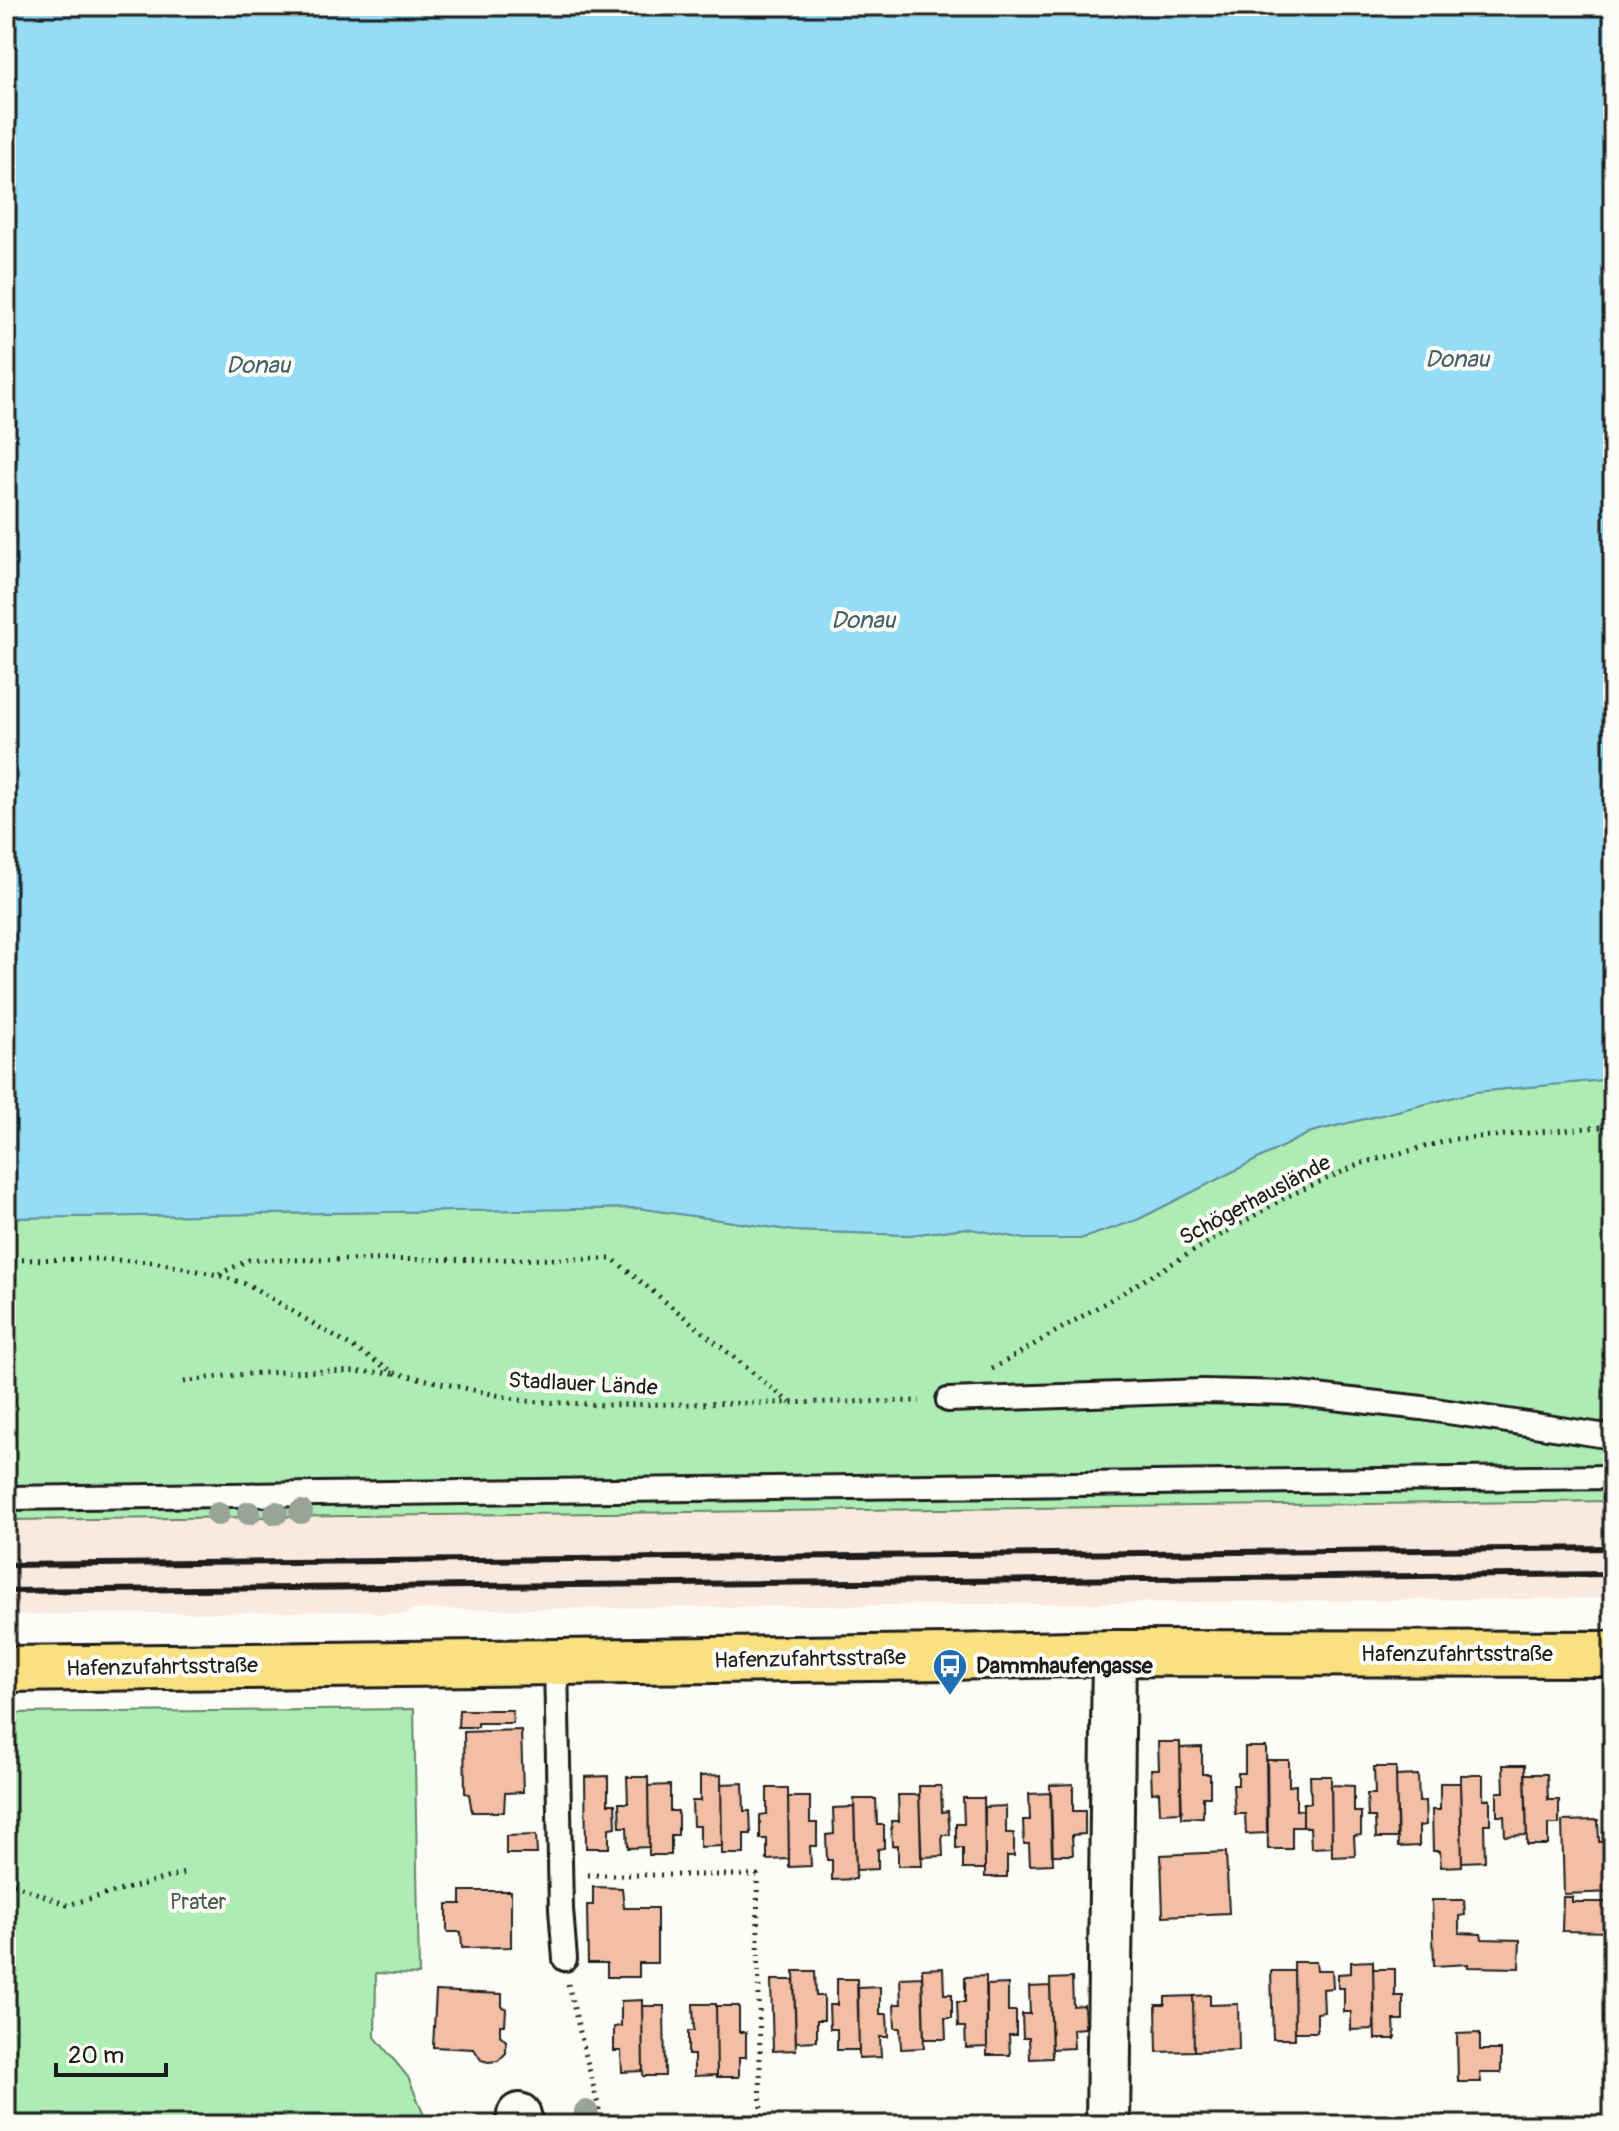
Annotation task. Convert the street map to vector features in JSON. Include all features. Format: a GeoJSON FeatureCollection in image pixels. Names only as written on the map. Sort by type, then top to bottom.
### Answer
{"type":"FeatureCollection","features":[{"type":"Feature","properties":{"kind":"main road","name":"Hafenzufahrtsstraße"},"geometry":{"type":"LineString","coordinates":[[6,1669],[1114,1653],[1613,1654]]}},
{"type":"Feature","properties":{"kind":"street"},"geometry":{"type":"LineString","coordinates":[[1108,2125],[1114,1653]]}},
{"type":"Feature","properties":{"kind":"lane"},"geometry":{"type":"LineString","coordinates":[[948,1400],[1203,1391],[1290,1393],[1422,1408],[1613,1437]]}},
{"type":"Feature","properties":{"kind":"lane"},"geometry":{"type":"LineString","coordinates":[[6,1498],[1613,1477]]}},
{"type":"Feature","properties":{"kind":"lane"},"geometry":{"type":"LineString","coordinates":[[556,1663],[559,1874],[565,1959]]}},
{"type":"Feature","properties":{"kind":"path","name":"Schögerhauslände"},"geometry":{"type":"LineString","coordinates":[[948,1400],[1006,1359],[1286,1197],[1362,1163],[1455,1139],[1613,1126]]}},
{"type":"Feature","properties":{"kind":"path"},"geometry":{"type":"LineString","coordinates":[[218,1275],[249,1260],[613,1259],[790,1403]]}},
{"type":"Feature","properties":{"kind":"path","name":"Stadlauer Lände"},"geometry":{"type":"LineString","coordinates":[[6,1260],[153,1262],[218,1275],[249,1285],[395,1373],[524,1401],[604,1405],[948,1400]]}},
{"type":"Feature","properties":{"kind":"path"},"geometry":{"type":"LineString","coordinates":[[184,1382],[213,1377],[333,1371],[395,1373]]}},
{"type":"Feature","properties":{"kind":"path"},"geometry":{"type":"LineString","coordinates":[[6,1881],[67,1905],[185,1873]]}},
{"type":"Feature","properties":{"kind":"path"},"geometry":{"type":"LineString","coordinates":[[559,1874],[757,1875],[761,2125]]}},
{"type":"Feature","properties":{"kind":"path"},"geometry":{"type":"LineString","coordinates":[[565,1959],[569,1996],[603,2125]]}},
{"type":"Feature","properties":{"kind":"shaded area"},"geometry":{"type":"Polygon","coordinates":[[[1613,1501],[1613,1598],[411,1610],[406,1614],[375,1614],[371,1611],[6,1615],[6,1520],[1613,1501]]]}},
{"type":"Feature","properties":{"kind":"green space"},"geometry":{"type":"Polygon","coordinates":[[[1613,1079],[1613,1501],[6,1520],[6,1218],[638,1208],[795,1231],[910,1235],[966,1228],[1025,1239],[1080,1239],[1137,1220],[1311,1132],[1475,1092],[1613,1079]]]}},
{"type":"Feature","properties":{"kind":"green space","name":"Prater"},"geometry":{"type":"Polygon","coordinates":[[[414,1709],[419,1975],[376,1973],[375,2037],[408,2077],[428,2125],[6,2125],[6,2042],[9,2041],[6,2006],[6,1713],[414,1709]]]}},
{"type":"Feature","properties":{"kind":"water","name":"Donau"},"geometry":{"type":"Polygon","coordinates":[[[6,6],[1613,6],[1613,1079],[1475,1092],[1311,1132],[1137,1220],[1080,1239],[1025,1239],[966,1228],[910,1235],[795,1231],[638,1208],[6,1218],[6,6]]]}},
{"type":"Feature","properties":{"kind":"building"},"geometry":{"type":"Polygon","coordinates":[[[459,1710],[512,1710],[513,1723],[478,1723],[478,1727],[458,1727],[459,1710]]]}},
{"type":"Feature","properties":{"kind":"building"},"geometry":{"type":"Polygon","coordinates":[[[521,1730],[523,1792],[505,1793],[504,1812],[472,1812],[469,1794],[465,1793],[464,1732],[521,1730]]]}},
{"type":"Feature","properties":{"kind":"building"},"geometry":{"type":"Polygon","coordinates":[[[1158,1742],[1180,1742],[1181,1812],[1160,1813],[1159,1792],[1152,1793],[1151,1769],[1159,1769],[1158,1742]]]}},
{"type":"Feature","properties":{"kind":"building"},"geometry":{"type":"Polygon","coordinates":[[[1202,1747],[1202,1774],[1210,1774],[1210,1797],[1203,1797],[1203,1817],[1182,1818],[1180,1748],[1202,1747]]]}},
{"type":"Feature","properties":{"kind":"building"},"geometry":{"type":"Polygon","coordinates":[[[1245,1747],[1266,1747],[1267,1833],[1246,1834],[1245,1814],[1235,1814],[1233,1785],[1238,1785],[1238,1773],[1245,1773],[1245,1747]]]}},
{"type":"Feature","properties":{"kind":"building"},"geometry":{"type":"Polygon","coordinates":[[[1267,1760],[1289,1760],[1289,1786],[1296,1785],[1296,1810],[1303,1809],[1303,1827],[1292,1827],[1292,1849],[1268,1849],[1267,1760]]]}},
{"type":"Feature","properties":{"kind":"building"},"geometry":{"type":"Polygon","coordinates":[[[1503,1765],[1525,1765],[1527,1835],[1505,1836],[1504,1816],[1497,1816],[1497,1792],[1504,1792],[1503,1765]]]}},
{"type":"Feature","properties":{"kind":"building"},"geometry":{"type":"Polygon","coordinates":[[[1374,1767],[1396,1767],[1397,1838],[1376,1838],[1375,1817],[1368,1817],[1367,1794],[1375,1794],[1374,1767]]]}},
{"type":"Feature","properties":{"kind":"building"},"geometry":{"type":"Polygon","coordinates":[[[1525,1774],[1547,1774],[1548,1800],[1559,1800],[1559,1824],[1548,1824],[1548,1845],[1527,1845],[1525,1774]]]}},
{"type":"Feature","properties":{"kind":"building"},"geometry":{"type":"Polygon","coordinates":[[[721,1775],[722,1846],[700,1847],[700,1826],[693,1826],[692,1801],[700,1801],[700,1776],[721,1775]]]}},
{"type":"Feature","properties":{"kind":"building"},"geometry":{"type":"Polygon","coordinates":[[[1418,1775],[1419,1802],[1425,1801],[1426,1825],[1419,1826],[1419,1846],[1398,1847],[1396,1776],[1418,1775]]]}},
{"type":"Feature","properties":{"kind":"building"},"geometry":{"type":"Polygon","coordinates":[[[1460,1775],[1483,1775],[1483,1799],[1490,1799],[1490,1824],[1484,1824],[1485,1861],[1462,1862],[1460,1775]]]}},
{"type":"Feature","properties":{"kind":"building"},"geometry":{"type":"Polygon","coordinates":[[[608,1776],[608,1804],[615,1804],[616,1827],[609,1828],[609,1848],[586,1848],[585,1777],[608,1776]]]}},
{"type":"Feature","properties":{"kind":"building"},"geometry":{"type":"Polygon","coordinates":[[[1310,1776],[1331,1776],[1332,1847],[1311,1848],[1310,1827],[1303,1827],[1303,1803],[1311,1803],[1310,1776]]]}},
{"type":"Feature","properties":{"kind":"building"},"geometry":{"type":"Polygon","coordinates":[[[627,1777],[648,1777],[649,1847],[628,1848],[627,1827],[620,1827],[619,1803],[628,1803],[627,1777]]]}},
{"type":"Feature","properties":{"kind":"building"},"geometry":{"type":"Polygon","coordinates":[[[743,1783],[744,1811],[750,1811],[751,1834],[744,1834],[744,1854],[722,1854],[721,1784],[743,1783]]]}},
{"type":"Feature","properties":{"kind":"building"},"geometry":{"type":"Polygon","coordinates":[[[1440,1783],[1460,1783],[1462,1866],[1441,1867],[1440,1851],[1433,1851],[1432,1810],[1440,1810],[1440,1783]]]}},
{"type":"Feature","properties":{"kind":"building"},"geometry":{"type":"Polygon","coordinates":[[[1073,1784],[1073,1811],[1085,1811],[1085,1834],[1072,1835],[1073,1855],[1052,1855],[1050,1785],[1073,1784]]]}},
{"type":"Feature","properties":{"kind":"building"},"geometry":{"type":"Polygon","coordinates":[[[670,1785],[670,1811],[678,1811],[678,1835],[671,1835],[671,1855],[649,1855],[648,1786],[670,1785]]]}},
{"type":"Feature","properties":{"kind":"building"},"geometry":{"type":"Polygon","coordinates":[[[1331,1785],[1354,1786],[1354,1812],[1361,1812],[1361,1835],[1354,1836],[1355,1856],[1332,1857],[1331,1785]]]}},
{"type":"Feature","properties":{"kind":"building"},"geometry":{"type":"Polygon","coordinates":[[[919,1786],[941,1786],[942,1812],[948,1811],[950,1835],[942,1835],[943,1856],[921,1857],[919,1786]]]}},
{"type":"Feature","properties":{"kind":"building"},"geometry":{"type":"Polygon","coordinates":[[[767,1788],[788,1788],[789,1859],[767,1860],[767,1839],[760,1839],[760,1815],[767,1814],[767,1788]]]}},
{"type":"Feature","properties":{"kind":"building"},"geometry":{"type":"Polygon","coordinates":[[[1051,1793],[1053,1864],[1030,1865],[1029,1844],[1024,1844],[1023,1820],[1030,1820],[1029,1794],[1051,1793]]]}},
{"type":"Feature","properties":{"kind":"building"},"geometry":{"type":"Polygon","coordinates":[[[898,1795],[919,1795],[922,1866],[898,1866],[898,1845],[892,1846],[891,1821],[899,1821],[898,1795]]]}},
{"type":"Feature","properties":{"kind":"building"},"geometry":{"type":"Polygon","coordinates":[[[788,1797],[810,1797],[810,1823],[817,1823],[817,1846],[810,1846],[811,1866],[789,1867],[788,1797]]]}},
{"type":"Feature","properties":{"kind":"building"},"geometry":{"type":"Polygon","coordinates":[[[963,1798],[984,1798],[985,1869],[963,1869],[963,1848],[956,1848],[956,1824],[964,1824],[963,1798]]]}},
{"type":"Feature","properties":{"kind":"building"},"geometry":{"type":"Polygon","coordinates":[[[854,1799],[876,1799],[877,1825],[884,1825],[884,1848],[878,1849],[878,1869],[856,1870],[854,1799]]]}},
{"type":"Feature","properties":{"kind":"building"},"geometry":{"type":"Polygon","coordinates":[[[1006,1806],[1006,1833],[1014,1833],[1014,1856],[1007,1856],[1007,1877],[985,1877],[985,1807],[1006,1806]]]}},
{"type":"Feature","properties":{"kind":"building"},"geometry":{"type":"Polygon","coordinates":[[[854,1807],[856,1879],[832,1880],[832,1860],[827,1860],[826,1835],[834,1834],[833,1808],[854,1807]]]}},
{"type":"Feature","properties":{"kind":"building"},"geometry":{"type":"Polygon","coordinates":[[[1598,1820],[1599,1842],[1613,1841],[1613,1892],[1564,1894],[1562,1821],[1598,1820]]]}},
{"type":"Feature","properties":{"kind":"building"},"geometry":{"type":"Polygon","coordinates":[[[536,1835],[537,1854],[506,1854],[506,1836],[536,1835]]]}},
{"type":"Feature","properties":{"kind":"building"},"geometry":{"type":"Polygon","coordinates":[[[1226,1852],[1229,1913],[1163,1916],[1161,1855],[1226,1852]]]}},
{"type":"Feature","properties":{"kind":"building"},"geometry":{"type":"Polygon","coordinates":[[[593,1887],[622,1888],[624,1908],[657,1908],[657,1963],[639,1963],[639,1977],[607,1977],[607,1963],[588,1963],[587,1905],[593,1905],[593,1887]]]}},
{"type":"Feature","properties":{"kind":"building"},"geometry":{"type":"Polygon","coordinates":[[[461,1891],[511,1891],[511,1947],[462,1948],[461,1932],[447,1932],[447,1904],[461,1904],[461,1891]]]}},
{"type":"Feature","properties":{"kind":"building"},"geometry":{"type":"Polygon","coordinates":[[[1563,1897],[1572,1897],[1572,1902],[1613,1902],[1613,1932],[1562,1931],[1563,1897]]]}},
{"type":"Feature","properties":{"kind":"building"},"geometry":{"type":"Polygon","coordinates":[[[1432,1900],[1464,1900],[1465,1915],[1459,1916],[1459,1933],[1481,1934],[1482,1939],[1520,1940],[1519,1968],[1468,1967],[1468,1964],[1434,1966],[1432,1900]]]}},
{"type":"Feature","properties":{"kind":"building"},"geometry":{"type":"Polygon","coordinates":[[[1373,1961],[1374,2029],[1351,2030],[1351,2012],[1344,2012],[1344,1988],[1338,1988],[1338,1974],[1351,1973],[1351,1962],[1373,1961]]]}},
{"type":"Feature","properties":{"kind":"building"},"geometry":{"type":"Polygon","coordinates":[[[1294,1962],[1316,1962],[1317,1970],[1332,1970],[1333,1988],[1323,1989],[1324,2012],[1317,2013],[1317,2032],[1295,2032],[1294,1962]]]}},
{"type":"Feature","properties":{"kind":"building"},"geometry":{"type":"Polygon","coordinates":[[[943,1968],[944,1994],[952,1994],[952,2018],[945,2018],[946,2039],[924,2039],[922,1969],[943,1968]]]}},
{"type":"Feature","properties":{"kind":"building"},"geometry":{"type":"Polygon","coordinates":[[[1373,1969],[1395,1969],[1395,1996],[1403,1996],[1403,2020],[1394,2020],[1395,2039],[1375,2039],[1373,1969]]]}},
{"type":"Feature","properties":{"kind":"building"},"geometry":{"type":"Polygon","coordinates":[[[794,1971],[815,1971],[816,1996],[824,1996],[824,2020],[817,2020],[817,2041],[796,2042],[794,1971]]]}},
{"type":"Feature","properties":{"kind":"building"},"geometry":{"type":"Polygon","coordinates":[[[1271,1971],[1294,1971],[1295,2039],[1273,2039],[1271,1971]]]}},
{"type":"Feature","properties":{"kind":"building"},"geometry":{"type":"Polygon","coordinates":[[[986,1976],[987,2047],[966,2048],[965,2027],[958,2027],[957,2002],[965,2002],[965,1977],[986,1976]]]}},
{"type":"Feature","properties":{"kind":"building"},"geometry":{"type":"Polygon","coordinates":[[[922,1977],[924,2048],[901,2049],[900,2028],[895,2028],[894,2004],[901,2004],[900,1978],[922,1977]]]}},
{"type":"Feature","properties":{"kind":"building"},"geometry":{"type":"Polygon","coordinates":[[[1072,1978],[1073,2006],[1084,2005],[1085,2028],[1073,2029],[1074,2048],[1052,2049],[1050,1979],[1072,1978]]]}},
{"type":"Feature","properties":{"kind":"building"},"geometry":{"type":"Polygon","coordinates":[[[837,1979],[857,1979],[859,2050],[837,2050],[837,2029],[830,2029],[829,2005],[837,2005],[837,1979]]]}},
{"type":"Feature","properties":{"kind":"building"},"geometry":{"type":"Polygon","coordinates":[[[771,1980],[794,1980],[796,2050],[773,2051],[771,1980]]]}},
{"type":"Feature","properties":{"kind":"building"},"geometry":{"type":"Polygon","coordinates":[[[1008,1984],[1008,2011],[1016,2011],[1016,2035],[1009,2035],[1010,2055],[987,2055],[987,1985],[1008,1984]]]}},
{"type":"Feature","properties":{"kind":"building"},"geometry":{"type":"Polygon","coordinates":[[[1050,1986],[1052,2058],[1030,2059],[1029,2038],[1023,2038],[1022,2014],[1030,2014],[1029,1987],[1050,1986]]]}},
{"type":"Feature","properties":{"kind":"building"},"geometry":{"type":"Polygon","coordinates":[[[880,1987],[880,2014],[887,2014],[888,2037],[880,2037],[881,2057],[859,2058],[858,1988],[880,1987]]]}},
{"type":"Feature","properties":{"kind":"building"},"geometry":{"type":"Polygon","coordinates":[[[436,1991],[502,1994],[502,2007],[506,2008],[505,2025],[500,2025],[500,2035],[506,2041],[506,2053],[498,2061],[481,2060],[474,2049],[433,2047],[436,1991]]]}},
{"type":"Feature","properties":{"kind":"building"},"geometry":{"type":"Polygon","coordinates":[[[1210,1995],[1210,2005],[1238,2004],[1239,2050],[1194,2051],[1193,1996],[1210,1995]]]}},
{"type":"Feature","properties":{"kind":"building"},"geometry":{"type":"Polygon","coordinates":[[[1193,1996],[1194,2051],[1157,2052],[1156,2005],[1165,2005],[1165,1997],[1193,1996]]]}},
{"type":"Feature","properties":{"kind":"building"},"geometry":{"type":"Polygon","coordinates":[[[642,2000],[643,2071],[622,2072],[621,2051],[614,2051],[614,2027],[621,2026],[621,2001],[642,2000]]]}},
{"type":"Feature","properties":{"kind":"building"},"geometry":{"type":"Polygon","coordinates":[[[693,2004],[716,2004],[717,2075],[694,2076],[694,2055],[688,2055],[688,2031],[694,2031],[693,2004]]]}},
{"type":"Feature","properties":{"kind":"building"},"geometry":{"type":"Polygon","coordinates":[[[642,2006],[664,2006],[665,2076],[643,2076],[642,2006]]]}},
{"type":"Feature","properties":{"kind":"building"},"geometry":{"type":"Polygon","coordinates":[[[716,2006],[739,2006],[739,2032],[746,2032],[746,2057],[739,2057],[739,2077],[717,2077],[716,2006]]]}},
{"type":"Feature","properties":{"kind":"building"},"geometry":{"type":"Polygon","coordinates":[[[1480,2033],[1480,2050],[1501,2050],[1501,2073],[1480,2073],[1481,2082],[1458,2082],[1457,2034],[1480,2033]]]}},
{"type":"Feature","properties":{"kind":"railway"},"geometry":{"type":"LineString","coordinates":[[6,1565],[1613,1548]]}},
{"type":"Feature","properties":{"kind":"railway"},"geometry":{"type":"LineString","coordinates":[[6,1591],[1613,1574]]}},
{"type":"Feature","properties":{"kind":"place","name":"Dammhaufengasse"},"geometry":{"type":"Point","coordinates":[950,1697]}}]}
